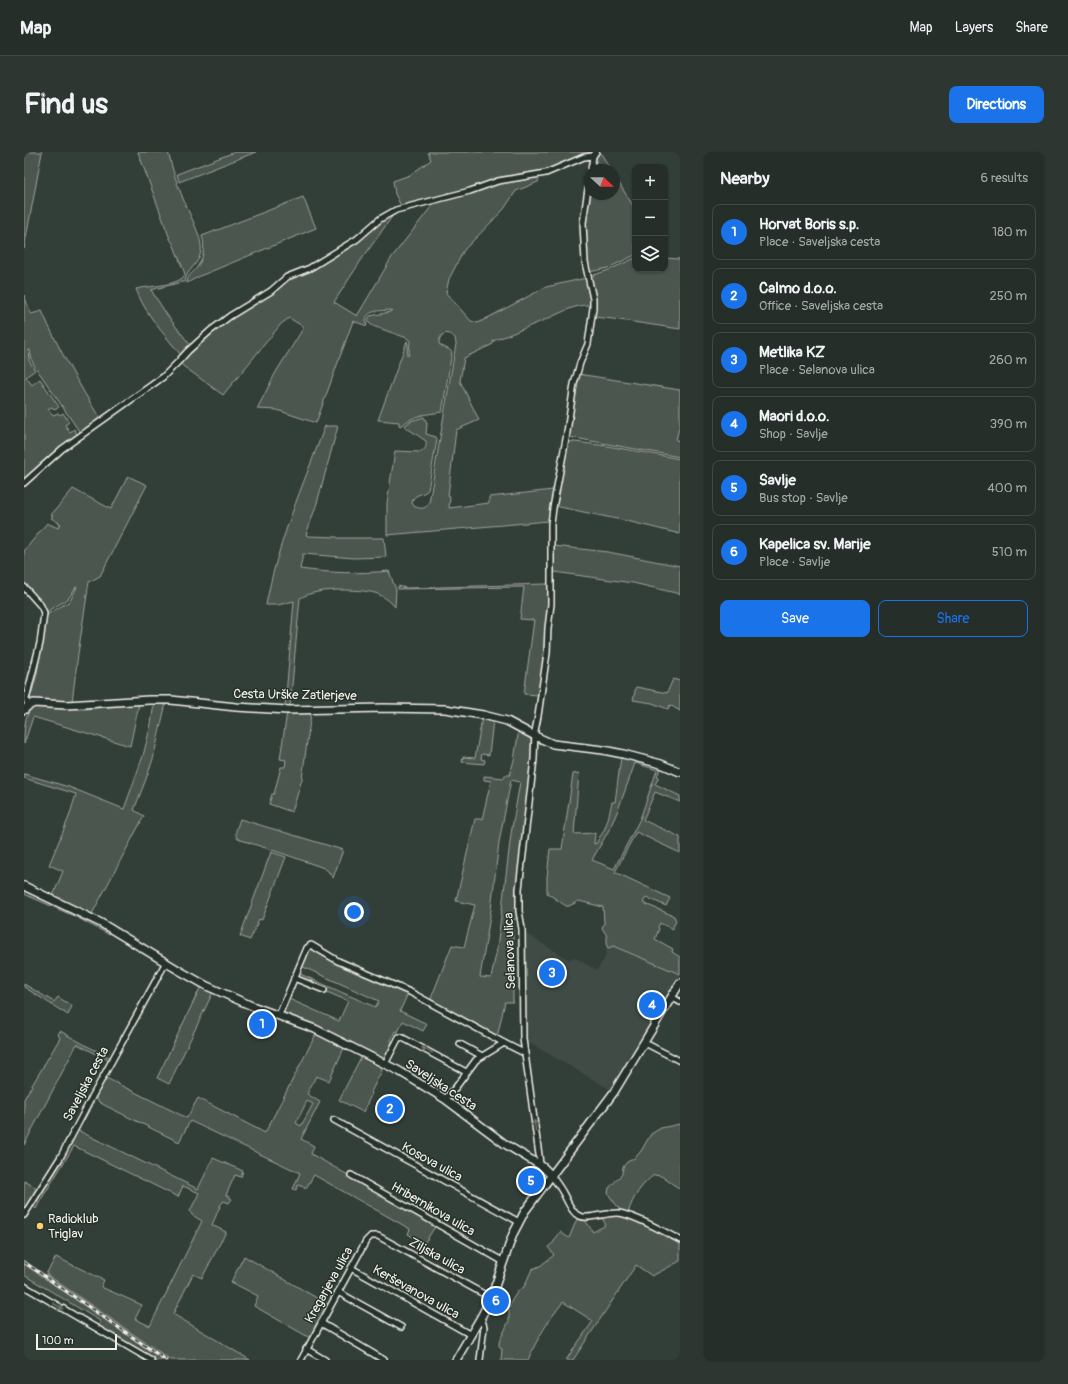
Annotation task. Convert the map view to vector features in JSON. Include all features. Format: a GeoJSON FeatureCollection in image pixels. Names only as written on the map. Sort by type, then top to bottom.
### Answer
{"type":"FeatureCollection","features":[{"type":"Feature","properties":{"kind":"street"},"geometry":{"type":"LineString","coordinates":[[24,482],[62,449],[163,377],[188,351],[210,331],[230,316],[271,290],[287,277],[310,268],[357,239],[375,223],[390,213],[401,207],[470,191],[498,181],[546,173],[595,154],[592,164]]}},
{"type":"Feature","properties":{"kind":"street","name":"Selanova ulica"},"geometry":{"type":"LineString","coordinates":[[540,1165],[524,1053],[522,929],[519,911],[519,889],[551,604],[551,524],[553,508],[566,439],[574,384],[580,363],[588,344],[593,308],[593,299],[586,262],[583,223],[586,200]]}},
{"type":"Feature","properties":{"kind":"street","name":"Cesta Urške Zatlerjeve"},"geometry":{"type":"LineString","coordinates":[[24,586],[41,606],[44,613],[40,643],[26,699],[26,708]]}},
{"type":"Feature","properties":{"kind":"street","name":"Cesta Urške Zatlerjeve"},"geometry":{"type":"LineString","coordinates":[[26,708],[34,703],[66,705],[124,701],[171,700],[236,707],[288,710],[432,708],[476,714],[507,721],[553,744],[603,750],[661,764],[680,772]]}},
{"type":"Feature","properties":{"kind":"street","name":"Saveljska cesta"},"geometry":{"type":"LineString","coordinates":[[24,886],[97,920],[166,962],[222,993],[252,1006],[315,1029],[409,1077],[445,1100],[505,1144],[540,1165],[551,1175],[563,1191],[572,1210],[581,1218],[609,1213],[619,1213],[643,1222],[680,1240]]}},
{"type":"Feature","properties":{"kind":"street"},"geometry":{"type":"LineString","coordinates":[[279,1015],[307,948],[311,945],[338,961],[422,998],[524,1053]]}},
{"type":"Feature","properties":{"kind":"street","name":"Saveljska cesta"},"geometry":{"type":"LineString","coordinates":[[24,1215],[60,1158],[108,1066],[166,962]]}},
{"type":"Feature","properties":{"kind":"street"},"geometry":{"type":"LineString","coordinates":[[294,978],[324,990]]}},
{"type":"Feature","properties":{"kind":"street"},"geometry":{"type":"LineString","coordinates":[[456,1360],[481,1317],[490,1298],[519,1222],[529,1205],[614,1092],[680,983]]}},
{"type":"Feature","properties":{"kind":"street"},"geometry":{"type":"LineString","coordinates":[[672,996],[680,1002]]}},
{"type":"Feature","properties":{"kind":"street"},"geometry":{"type":"LineString","coordinates":[[385,1064],[399,1037],[410,1041],[466,1072]]}},
{"type":"Feature","properties":{"kind":"street"},"geometry":{"type":"LineString","coordinates":[[645,1042],[680,1061]]}},
{"type":"Feature","properties":{"kind":"street","name":"Saveljska cesta"},"geometry":{"type":"LineString","coordinates":[[445,1100],[476,1060],[504,1043]]}},
{"type":"Feature","properties":{"kind":"street"},"geometry":{"type":"LineString","coordinates":[[460,1044],[482,1056]]}},
{"type":"Feature","properties":{"kind":"street","name":"Kosova ulica"},"geometry":{"type":"LineString","coordinates":[[334,1120],[519,1222]]}},
{"type":"Feature","properties":{"kind":"street","name":"Hribernikova ulica"},"geometry":{"type":"LineString","coordinates":[[351,1175],[504,1262]]}},
{"type":"Feature","properties":{"kind":"street","name":"Kregarjeva ulica"},"geometry":{"type":"LineString","coordinates":[[301,1360],[368,1238],[374,1235]]}},
{"type":"Feature","properties":{"kind":"street","name":"Ziljska ulica"},"geometry":{"type":"LineString","coordinates":[[374,1235],[490,1298]]}},
{"type":"Feature","properties":{"kind":"street","name":"Kerševanova ulica"},"geometry":{"type":"LineString","coordinates":[[351,1268],[471,1335]]}},
{"type":"Feature","properties":{"kind":"street"},"geometry":{"type":"LineString","coordinates":[[24,1286],[151,1360]]}},
{"type":"Feature","properties":{"kind":"street"},"geometry":{"type":"LineString","coordinates":[[338,1292],[401,1327]]}},
{"type":"Feature","properties":{"kind":"street"},"geometry":{"type":"LineString","coordinates":[[480,1360],[484,1327],[481,1317]]}},
{"type":"Feature","properties":{"kind":"street"},"geometry":{"type":"LineString","coordinates":[[321,1322],[384,1360]]}},
{"type":"Feature","properties":{"kind":"street"},"geometry":{"type":"LineString","coordinates":[[306,1349],[325,1360]]}},
{"type":"Feature","properties":{"kind":"shaded area"},"geometry":{"type":"Polygon","coordinates":[[[24,152],[42,152],[24,249],[24,152]]]}},
{"type":"Feature","properties":{"kind":"shaded area"},"geometry":{"type":"Polygon","coordinates":[[[138,152],[168,152],[184,202],[200,238],[200,256],[187,274],[185,282],[151,290],[167,315],[191,346],[181,355],[144,307],[136,289],[171,283],[182,278],[185,274],[170,239],[138,152]]]}},
{"type":"Feature","properties":{"kind":"shaded area"},"geometry":{"type":"Polygon","coordinates":[[[235,152],[256,152],[179,182],[177,174],[235,152]]]}},
{"type":"Feature","properties":{"kind":"shaded area"},"geometry":{"type":"Polygon","coordinates":[[[428,152],[590,152],[545,172],[495,180],[470,189],[401,206],[395,194],[393,181],[410,175],[431,160],[428,152]]]}},
{"type":"Feature","properties":{"kind":"shaded area"},"geometry":{"type":"Polygon","coordinates":[[[598,152],[600,152],[607,164],[593,164],[594,158],[598,152]]]}},
{"type":"Feature","properties":{"kind":"shaded area"},"geometry":{"type":"Polygon","coordinates":[[[539,175],[538,182],[516,191],[504,209],[464,250],[449,279],[446,293],[471,321],[478,323],[546,287],[586,278],[590,292],[591,305],[578,306],[566,310],[548,319],[493,341],[493,344],[464,358],[460,381],[479,420],[456,430],[448,496],[450,497],[449,508],[489,503],[489,497],[553,490],[549,521],[387,535],[387,503],[395,451],[421,452],[424,450],[426,441],[404,426],[411,421],[424,417],[427,423],[426,434],[436,437],[437,439],[428,490],[416,496],[412,503],[418,508],[422,508],[426,507],[429,503],[456,344],[455,338],[450,334],[447,333],[442,335],[439,340],[439,344],[452,352],[442,412],[415,417],[400,426],[399,422],[378,420],[407,341],[407,355],[409,355],[410,341],[407,338],[373,326],[368,320],[370,316],[390,312],[392,310],[373,312],[367,316],[367,326],[353,321],[316,423],[277,410],[257,409],[276,372],[304,327],[289,318],[281,324],[223,395],[181,363],[182,359],[218,326],[285,281],[396,211],[334,302],[357,316],[392,257],[435,202],[498,182],[539,175]]]}},
{"type":"Feature","properties":{"kind":"shaded area"},"geometry":{"type":"Polygon","coordinates":[[[620,185],[632,204],[632,256],[608,268],[589,272],[586,254],[585,220],[588,200],[620,200],[620,185]]]}},
{"type":"Feature","properties":{"kind":"shaded area"},"geometry":{"type":"Polygon","coordinates":[[[303,197],[316,228],[200,276],[187,283],[188,277],[198,266],[202,258],[204,245],[202,236],[303,197]]]}},
{"type":"Feature","properties":{"kind":"shaded area"},"geometry":{"type":"Polygon","coordinates":[[[668,258],[680,259],[680,329],[593,317],[590,278],[594,275],[632,259],[632,272],[668,272],[668,258]]]}},
{"type":"Feature","properties":{"kind":"shaded area"},"geometry":{"type":"Polygon","coordinates":[[[24,295],[31,314],[42,311],[55,340],[101,420],[81,433],[34,365],[30,350],[28,350],[29,361],[35,370],[26,377],[32,385],[40,379],[59,407],[55,410],[52,407],[48,409],[53,415],[58,413],[60,415],[63,413],[69,422],[65,425],[70,432],[74,429],[77,434],[24,481],[24,295]]]}},
{"type":"Feature","properties":{"kind":"shaded area"},"geometry":{"type":"Polygon","coordinates":[[[578,374],[680,390],[680,424],[676,440],[680,441],[680,457],[569,437],[578,374]]]}},
{"type":"Feature","properties":{"kind":"shaded area"},"geometry":{"type":"Polygon","coordinates":[[[325,426],[338,426],[317,503],[306,535],[338,538],[384,538],[386,557],[354,558],[303,554],[300,569],[344,573],[389,571],[396,590],[395,607],[380,595],[359,591],[324,591],[300,598],[290,707],[285,707],[294,601],[278,605],[266,605],[284,537],[325,426]]]}},
{"type":"Feature","properties":{"kind":"shaded area"},"geometry":{"type":"Polygon","coordinates":[[[567,441],[607,446],[680,459],[680,534],[555,506],[567,441]]]}},
{"type":"Feature","properties":{"kind":"shaded area"},"geometry":{"type":"Polygon","coordinates":[[[128,476],[147,485],[100,576],[89,582],[72,702],[30,699],[37,674],[45,619],[48,614],[70,601],[77,587],[68,599],[46,612],[24,585],[24,551],[47,523],[58,528],[61,524],[51,518],[53,516],[51,515],[73,489],[111,509],[128,476]]]}},
{"type":"Feature","properties":{"kind":"shaded area"},"geometry":{"type":"Polygon","coordinates":[[[553,546],[608,552],[680,566],[680,594],[633,583],[554,572],[553,546]]]}},
{"type":"Feature","properties":{"kind":"shaded area"},"geometry":{"type":"Polygon","coordinates":[[[549,584],[549,604],[539,695],[524,694],[534,620],[520,619],[524,587],[398,589],[398,586],[406,588],[549,584]]]}},
{"type":"Feature","properties":{"kind":"shaded area"},"geometry":{"type":"Polygon","coordinates":[[[673,679],[680,681],[680,711],[670,705],[668,709],[652,703],[633,700],[636,687],[667,693],[673,679]]]}},
{"type":"Feature","properties":{"kind":"shaded area"},"geometry":{"type":"Polygon","coordinates":[[[154,703],[166,703],[153,759],[134,810],[144,816],[92,914],[53,896],[63,871],[49,865],[69,817],[76,794],[24,778],[24,774],[69,787],[124,809],[143,756],[151,724],[154,703]]]}},
{"type":"Feature","properties":{"kind":"shaded area"},"geometry":{"type":"Polygon","coordinates":[[[139,704],[130,746],[33,717],[24,744],[26,718],[33,707],[85,709],[139,704]]]}},
{"type":"Feature","properties":{"kind":"shaded area"},"geometry":{"type":"Polygon","coordinates":[[[287,712],[311,713],[302,779],[292,812],[269,804],[272,794],[274,794],[281,767],[285,767],[286,760],[280,759],[287,712]]]}},
{"type":"Feature","properties":{"kind":"shaded area"},"geometry":{"type":"Polygon","coordinates":[[[482,718],[493,720],[489,755],[482,754],[481,759],[485,760],[484,764],[462,762],[463,757],[475,758],[482,718]]]}},
{"type":"Feature","properties":{"kind":"shaded area"},"geometry":{"type":"Polygon","coordinates":[[[519,729],[529,737],[532,742],[529,793],[517,879],[517,918],[513,920],[513,1002],[505,1002],[497,1037],[430,1001],[452,945],[464,947],[475,905],[456,901],[475,819],[482,819],[491,781],[484,780],[484,776],[504,778],[505,775],[510,775],[519,729]],[[511,780],[499,842],[491,910],[480,977],[491,978],[497,949],[511,834],[520,782],[511,780]]]}},
{"type":"Feature","properties":{"kind":"shaded area"},"geometry":{"type":"Polygon","coordinates":[[[621,757],[661,768],[657,776],[659,777],[655,784],[680,796],[680,802],[655,792],[643,820],[680,837],[680,853],[636,832],[615,872],[670,898],[666,906],[646,897],[643,903],[674,916],[676,921],[672,929],[660,923],[655,939],[673,949],[672,952],[680,957],[680,974],[613,946],[609,948],[607,947],[607,936],[602,928],[604,923],[603,907],[579,901],[566,906],[547,893],[550,849],[562,849],[573,774],[579,773],[574,834],[595,833],[594,844],[597,843],[606,825],[612,802],[615,802],[621,757]],[[635,763],[618,810],[610,828],[592,860],[614,869],[640,819],[657,770],[635,763]]]}},
{"type":"Feature","properties":{"kind":"shaded area"},"geometry":{"type":"Polygon","coordinates":[[[240,819],[343,850],[333,878],[324,868],[238,839],[236,832],[240,819]]]}},
{"type":"Feature","properties":{"kind":"shaded area"},"geometry":{"type":"Polygon","coordinates":[[[271,852],[286,857],[262,920],[259,919],[250,940],[240,936],[271,852]]]}},
{"type":"Feature","properties":{"kind":"shaded area"},"geometry":{"type":"Polygon","coordinates":[[[24,890],[110,931],[108,934],[76,917],[24,894],[24,890]]]}},
{"type":"Feature","properties":{"kind":"shaded area"},"geometry":{"type":"Polygon","coordinates":[[[525,933],[570,960],[573,957],[597,970],[605,958],[607,947],[613,946],[680,974],[672,992],[613,1091],[526,1041],[525,933]]]}},
{"type":"Feature","properties":{"kind":"shaded area"},"geometry":{"type":"Polygon","coordinates":[[[310,947],[408,993],[400,1011],[427,1024],[423,1031],[403,1021],[398,1032],[395,1031],[385,1060],[316,1026],[283,1013],[287,1000],[289,999],[339,1021],[348,1001],[296,979],[298,973],[375,1007],[379,1001],[301,966],[310,947]]]}},
{"type":"Feature","properties":{"kind":"shaded area"},"geometry":{"type":"Polygon","coordinates":[[[24,984],[54,1002],[58,997],[72,1006],[68,1015],[24,987],[24,984]]]}},
{"type":"Feature","properties":{"kind":"shaded area"},"geometry":{"type":"Polygon","coordinates":[[[201,986],[213,992],[169,1084],[157,1078],[201,986]]]}},
{"type":"Feature","properties":{"kind":"shaded area"},"geometry":{"type":"Polygon","coordinates":[[[60,1031],[111,1058],[109,1062],[77,1044],[24,1145],[24,1099],[60,1038],[58,1034],[60,1031]]]}},
{"type":"Feature","properties":{"kind":"shaded area"},"geometry":{"type":"Polygon","coordinates":[[[316,1034],[344,1046],[329,1081],[316,1076],[307,1094],[320,1102],[301,1139],[314,1146],[311,1154],[436,1225],[424,1244],[408,1234],[410,1229],[314,1175],[306,1188],[298,1185],[296,1190],[293,1189],[300,1173],[190,1121],[179,1142],[106,1106],[99,1102],[95,1096],[104,1077],[187,1118],[198,1098],[265,1133],[316,1034]],[[307,1101],[296,1123],[301,1126],[313,1104],[307,1101]]]}},
{"type":"Feature","properties":{"kind":"shaded area"},"geometry":{"type":"Polygon","coordinates":[[[362,1055],[384,1066],[363,1112],[339,1100],[362,1055]]]}},
{"type":"Feature","properties":{"kind":"shaded area"},"geometry":{"type":"Polygon","coordinates":[[[680,1124],[680,1189],[661,1176],[654,1175],[638,1192],[628,1213],[621,1211],[608,1193],[609,1188],[622,1174],[623,1167],[627,1162],[635,1158],[641,1151],[651,1134],[661,1128],[680,1124]]]}},
{"type":"Feature","properties":{"kind":"shaded area"},"geometry":{"type":"Polygon","coordinates":[[[77,1130],[198,1189],[213,1158],[243,1171],[241,1177],[235,1175],[226,1195],[232,1199],[229,1203],[224,1201],[221,1204],[212,1225],[226,1232],[202,1278],[193,1274],[173,1314],[250,1360],[171,1360],[46,1274],[56,1257],[104,1280],[101,1287],[142,1305],[135,1319],[150,1326],[202,1221],[192,1215],[190,1211],[199,1193],[183,1186],[178,1197],[74,1146],[36,1209],[33,1205],[77,1130]]]}},
{"type":"Feature","properties":{"kind":"shaded area"},"geometry":{"type":"Polygon","coordinates":[[[24,1181],[39,1189],[24,1212],[24,1181]]]}},
{"type":"Feature","properties":{"kind":"shaded area"},"geometry":{"type":"Polygon","coordinates":[[[613,1214],[627,1217],[680,1242],[680,1261],[652,1276],[636,1265],[573,1360],[566,1360],[593,1321],[563,1302],[535,1344],[528,1360],[501,1360],[502,1349],[499,1346],[499,1342],[509,1321],[509,1310],[512,1300],[518,1291],[524,1287],[532,1269],[540,1266],[554,1255],[548,1247],[553,1243],[560,1232],[569,1238],[577,1219],[585,1220],[593,1232],[606,1225],[602,1218],[613,1214]]]}},
{"type":"Feature","properties":{"kind":"shaded area"},"geometry":{"type":"Polygon","coordinates":[[[244,1256],[329,1305],[310,1338],[254,1306],[258,1296],[231,1282],[244,1256]]]}},
{"type":"Feature","properties":{"kind":"shaded area"},"geometry":{"type":"Polygon","coordinates":[[[24,1259],[171,1360],[163,1360],[24,1264],[24,1259]]]}},
{"type":"Feature","properties":{"kind":"shaded area"},"geometry":{"type":"Polygon","coordinates":[[[24,1264],[163,1360],[153,1360],[99,1327],[100,1321],[24,1275],[24,1264]]]}},
{"type":"Feature","properties":{"kind":"railway"},"geometry":{"type":"LineString","coordinates":[[24,1262],[166,1360]]}},
{"type":"Feature","properties":{"kind":"place","name":"Metlika KZ"},"geometry":{"type":"Point","coordinates":[552,973]}},
{"type":"Feature","properties":{"kind":"place","name":"Maori d.o.o."},"geometry":{"type":"Point","coordinates":[652,1005]}},
{"type":"Feature","properties":{"kind":"place","name":"Horvat Boris s.p."},"geometry":{"type":"Point","coordinates":[262,1024]}},
{"type":"Feature","properties":{"kind":"place","name":"Calmo d.o.o."},"geometry":{"type":"Point","coordinates":[390,1109]}},
{"type":"Feature","properties":{"kind":"place","name":"Savlje"},"geometry":{"type":"Point","coordinates":[531,1181]}},
{"type":"Feature","properties":{"kind":"place","name":"Radioklub Triglav"},"geometry":{"type":"Point","coordinates":[40,1226]}},
{"type":"Feature","properties":{"kind":"place","name":"Kapelica sv. Marije"},"geometry":{"type":"Point","coordinates":[496,1301]}}]}
